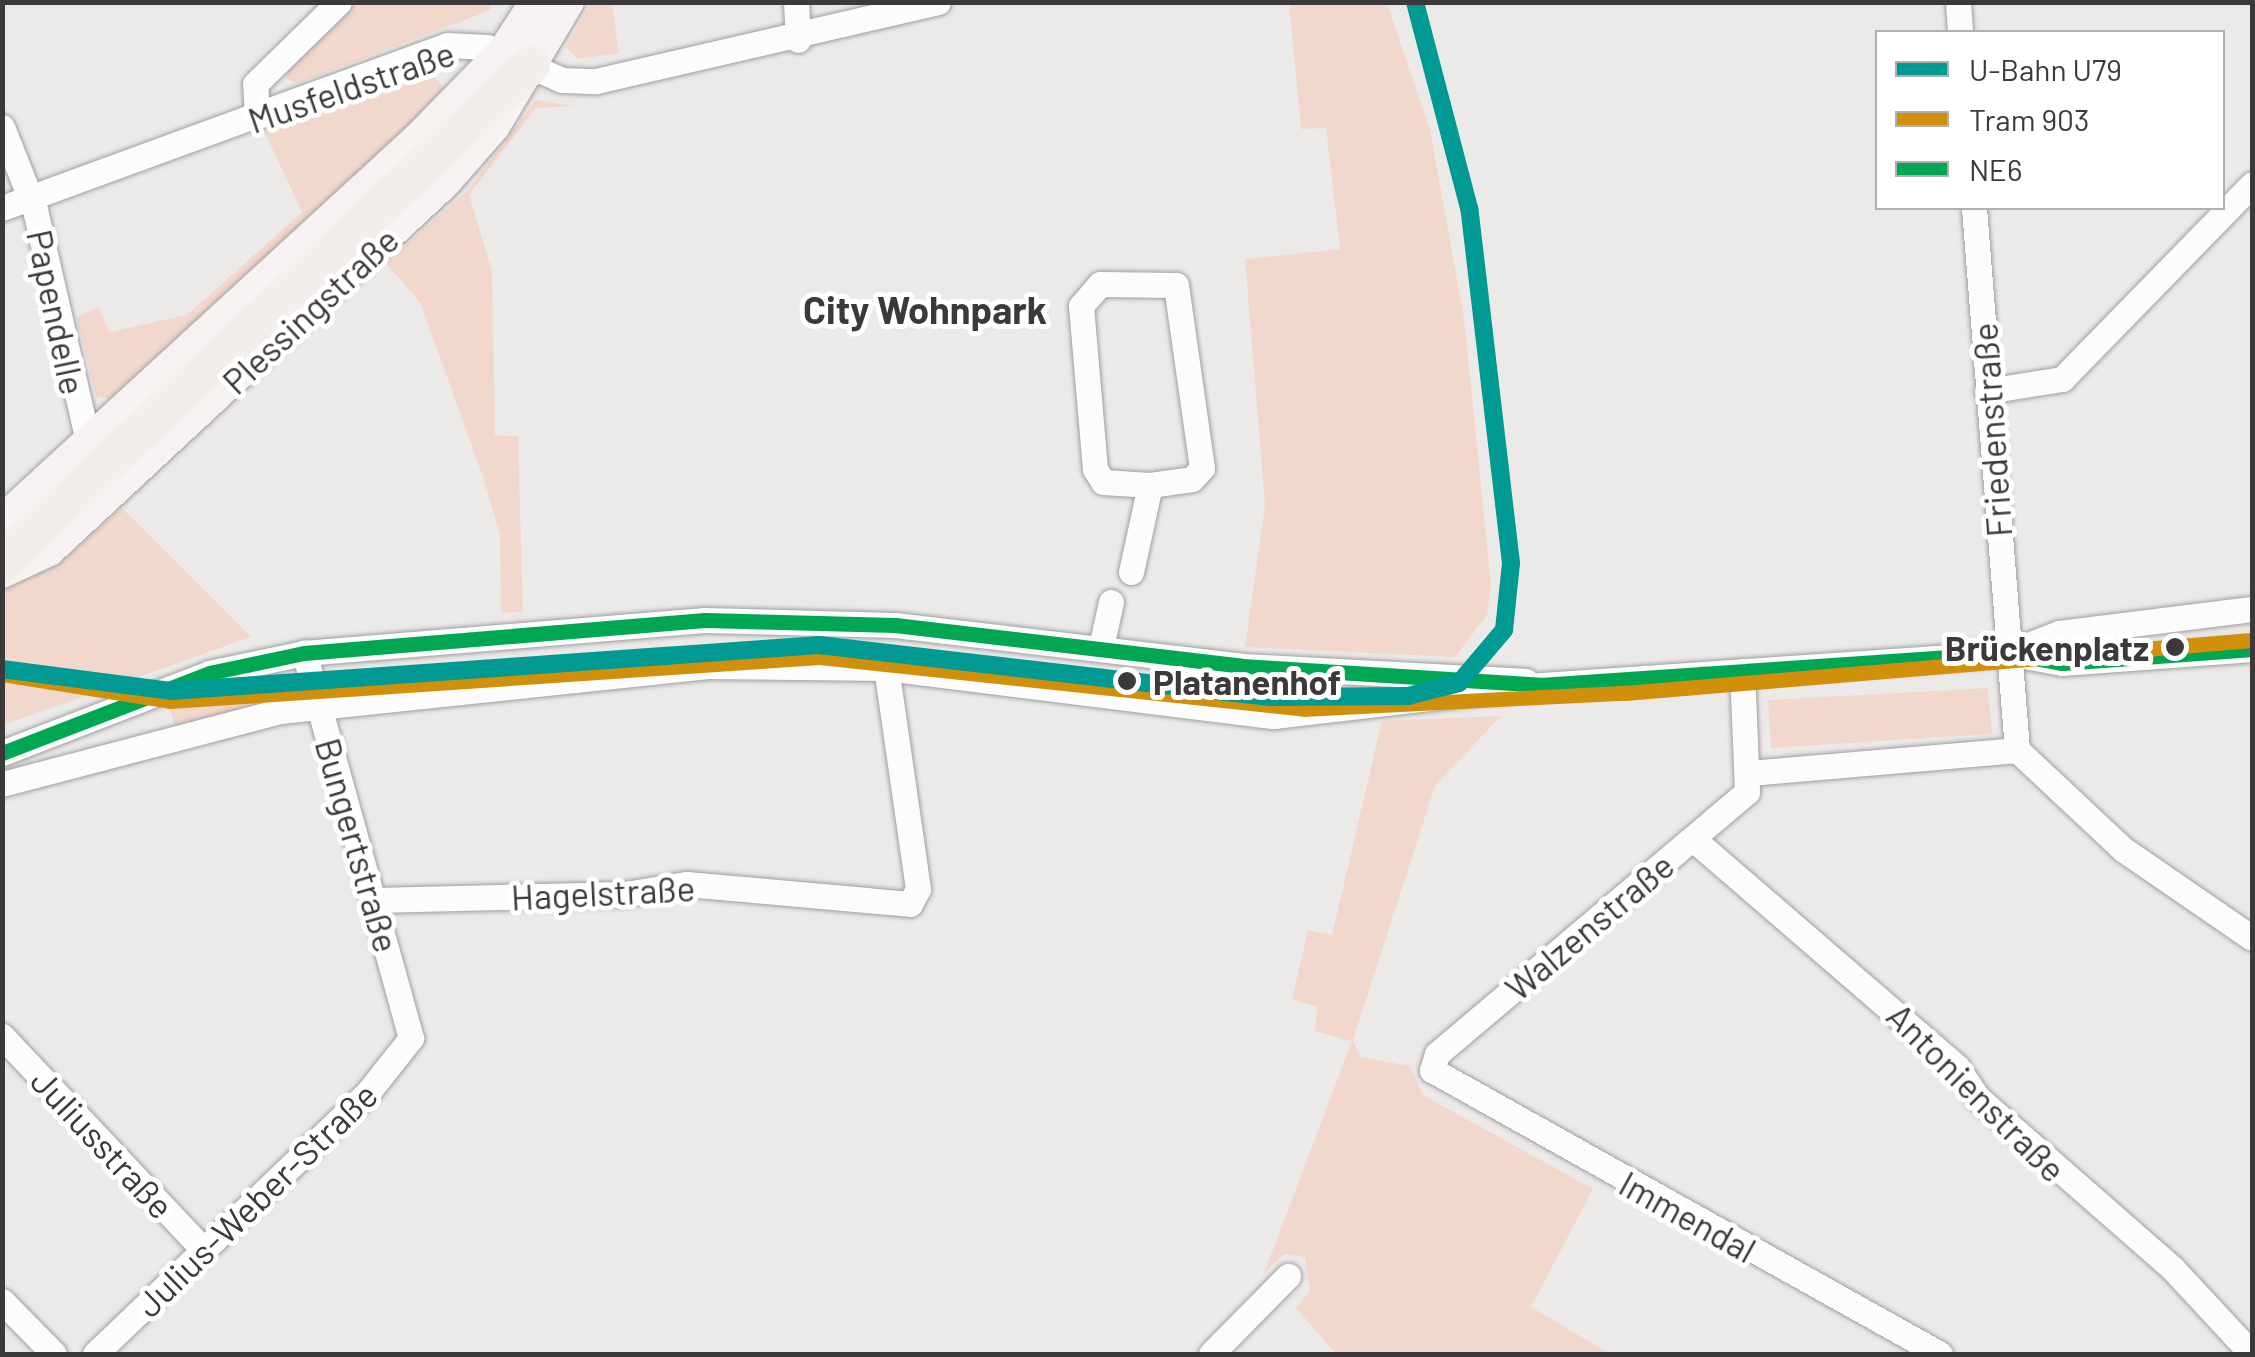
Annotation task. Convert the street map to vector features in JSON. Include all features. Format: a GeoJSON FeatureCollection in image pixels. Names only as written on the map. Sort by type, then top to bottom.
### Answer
{"type":"FeatureCollection","features":[{"type":"Feature","properties":{"kind":"highway","name":"Plessingstraße"},"geometry":{"type":"LineString","coordinates":[[2,562],[100,452],[477,114],[518,58]]}},
{"type":"Feature","properties":{"kind":"main road"},"geometry":{"type":"LineString","coordinates":[[518,58],[536,2]]}},
{"type":"Feature","properties":{"kind":"main road"},"geometry":{"type":"LineString","coordinates":[[518,58],[568,2]]}},
{"type":"Feature","properties":{"kind":"main road","name":"Plessingstraße"},"geometry":{"type":"LineString","coordinates":[[2,521],[100,452],[518,58]]}},
{"type":"Feature","properties":{"kind":"main road","name":"Plessingstraße"},"geometry":{"type":"LineString","coordinates":[[2,572],[49,550],[375,250],[494,126],[518,58]]}},
{"type":"Feature","properties":{"kind":"street"},"geometry":{"type":"LineString","coordinates":[[257,116],[255,84],[339,2]]}},
{"type":"Feature","properties":{"kind":"street"},"geometry":{"type":"LineString","coordinates":[[796,2],[798,40]]}},
{"type":"Feature","properties":{"kind":"street","name":"Musfeldstraße"},"geometry":{"type":"LineString","coordinates":[[2,208],[448,45],[518,58],[562,80],[596,81],[798,40],[938,2]]}},
{"type":"Feature","properties":{"kind":"street"},"geometry":{"type":"LineString","coordinates":[[1958,2],[1960,30]]}},
{"type":"Feature","properties":{"kind":"street","name":"Papendelle"},"geometry":{"type":"LineString","coordinates":[[2,127],[31,198],[100,452]]}},
{"type":"Feature","properties":{"kind":"street"},"geometry":{"type":"LineString","coordinates":[[1988,391],[2062,379],[2252,184]]}},
{"type":"Feature","properties":{"kind":"street","name":"Friedenstraße"},"geometry":{"type":"LineString","coordinates":[[1974,210],[2008,653]]}},
{"type":"Feature","properties":{"kind":"street"},"geometry":{"type":"LineString","coordinates":[[1164,281],[1181,294],[1202,468],[1192,479],[1150,485],[1103,482],[1095,470],[1081,306],[1100,284],[1164,281]]}},
{"type":"Feature","properties":{"kind":"street"},"geometry":{"type":"LineString","coordinates":[[1131,572],[1150,485]]}},
{"type":"Feature","properties":{"kind":"street"},"geometry":{"type":"LineString","coordinates":[[1101,647],[1111,602]]}},
{"type":"Feature","properties":{"kind":"street"},"geometry":{"type":"LineString","coordinates":[[2008,653],[2059,633],[2252,609]]}},
{"type":"Feature","properties":{"kind":"street"},"geometry":{"type":"LineString","coordinates":[[2,752],[183,682],[304,653],[704,620],[895,625],[1540,685]]}},
{"type":"Feature","properties":{"kind":"street"},"geometry":{"type":"LineString","coordinates":[[2226,650],[2252,632]]}},
{"type":"Feature","properties":{"kind":"street"},"geometry":{"type":"LineString","coordinates":[[2,784],[318,705],[706,666],[886,668],[1236,716],[1540,685],[2008,653],[2062,663],[2252,649]]}},
{"type":"Feature","properties":{"kind":"street","name":"Bungertstraße"},"geometry":{"type":"LineString","coordinates":[[304,653],[410,1038]]}},
{"type":"Feature","properties":{"kind":"street"},"geometry":{"type":"LineString","coordinates":[[2008,653],[2017,750],[2124,850],[2252,938]]}},
{"type":"Feature","properties":{"kind":"street","name":"Hagelstraße"},"geometry":{"type":"LineString","coordinates":[[375,900],[625,894],[688,884],[890,909],[910,904],[918,889],[886,668]]}},
{"type":"Feature","properties":{"kind":"street"},"geometry":{"type":"LineString","coordinates":[[1742,671],[1750,773],[2017,750]]}},
{"type":"Feature","properties":{"kind":"street","name":"Walzenstraße"},"geometry":{"type":"LineString","coordinates":[[1436,1078],[1437,1054],[1747,792],[1750,773]]}},
{"type":"Feature","properties":{"kind":"street","name":"Antonienstraße"},"geometry":{"type":"LineString","coordinates":[[1693,839],[1943,1054],[1978,1098],[2174,1270],[2252,1354]]}},
{"type":"Feature","properties":{"kind":"street","name":"Juliusstraße"},"geometry":{"type":"LineString","coordinates":[[2,1036],[204,1250]]}},
{"type":"Feature","properties":{"kind":"street","name":"Julius-Weber-Straße"},"geometry":{"type":"LineString","coordinates":[[95,1354],[405,1054],[410,1038]]}},
{"type":"Feature","properties":{"kind":"street","name":"Immendal"},"geometry":{"type":"LineString","coordinates":[[1436,1078],[1940,1354]]}},
{"type":"Feature","properties":{"kind":"street"},"geometry":{"type":"LineString","coordinates":[[1212,1354],[1288,1276]]}},
{"type":"Feature","properties":{"kind":"street"},"geometry":{"type":"LineString","coordinates":[[2,1301],[54,1354]]}},
{"type":"Feature","properties":{"kind":"shaded area"},"geometry":{"type":"Polygon","coordinates":[[[356,3],[491,3],[491,10],[298,83],[287,79],[290,58],[356,3]]]}},
{"type":"Feature","properties":{"kind":"shaded area"},"geometry":{"type":"Polygon","coordinates":[[[591,3],[612,3],[619,53],[578,59],[566,47],[591,3]]]}},
{"type":"Feature","properties":{"kind":"shaded area"},"geometry":{"type":"Polygon","coordinates":[[[1289,3],[1387,3],[1430,130],[1464,318],[1491,584],[1487,615],[1455,657],[1245,647],[1265,505],[1245,259],[1340,249],[1326,128],[1301,129],[1289,3]]]}},
{"type":"Feature","properties":{"kind":"shaded area"},"geometry":{"type":"Polygon","coordinates":[[[429,72],[444,87],[410,124],[109,399],[96,396],[77,317],[99,307],[109,332],[187,315],[302,212],[264,131],[429,72]]]}},
{"type":"Feature","properties":{"kind":"shaded area"},"geometry":{"type":"Polygon","coordinates":[[[536,100],[576,106],[536,108],[469,195],[492,271],[495,435],[518,436],[523,612],[501,613],[500,534],[482,474],[420,302],[386,263],[467,191],[536,100]]]}},
{"type":"Feature","properties":{"kind":"shaded area"},"geometry":{"type":"Polygon","coordinates":[[[122,508],[251,637],[3,725],[3,591],[58,565],[122,508]]]}},
{"type":"Feature","properties":{"kind":"shaded area"},"geometry":{"type":"Polygon","coordinates":[[[263,669],[272,703],[175,728],[166,696],[263,669]]]}},
{"type":"Feature","properties":{"kind":"shaded area","name":"Brückenplatz"},"geometry":{"type":"Polygon","coordinates":[[[1988,688],[1992,734],[1771,748],[1768,700],[1988,688]]]}},
{"type":"Feature","properties":{"kind":"shaded area"},"geometry":{"type":"Polygon","coordinates":[[[1501,716],[1435,786],[1353,1040],[1360,1057],[1410,1066],[1423,1095],[1593,1189],[1531,1307],[1610,1354],[1336,1354],[1296,1308],[1310,1291],[1305,1257],[1284,1254],[1264,1273],[1352,1041],[1314,1031],[1318,1007],[1292,1000],[1308,930],[1332,935],[1382,721],[1501,716]]]}},
{"type":"Feature","properties":{"kind":"tram line","name":"903"},"geometry":{"type":"LineString","coordinates":[[2,674],[170,701],[820,657],[1304,709],[1625,693],[2252,640]]}},
{"type":"Feature","properties":{"kind":"tram line"},"geometry":{"type":"LineString","coordinates":[[1700,667],[1788,672]]}},
{"type":"Feature","properties":{"kind":"metro line","name":"U79"},"geometry":{"type":"LineString","coordinates":[[2,669],[171,691],[819,645],[1270,697],[1408,696],[1459,683],[1504,630],[1511,563],[1469,208],[1415,2]]}},
{"type":"Feature","properties":{"kind":"transit line","name":"NE6"},"geometry":{"type":"LineString","coordinates":[[2,753],[209,673],[304,653],[705,620],[895,625],[1242,666],[1540,685],[2008,653],[2062,663],[2252,649]]}},
{"type":"Feature","properties":{"kind":"place","name":"Brückenplatz"},"geometry":{"type":"Point","coordinates":[2175,647]}},
{"type":"Feature","properties":{"kind":"place","name":"Platanenhof"},"geometry":{"type":"Point","coordinates":[1127,681]}},
{"type":"Feature","properties":{"kind":"district","name":"City Wohnpark"},"geometry":{"type":"Point","coordinates":[925,310]}}]}
